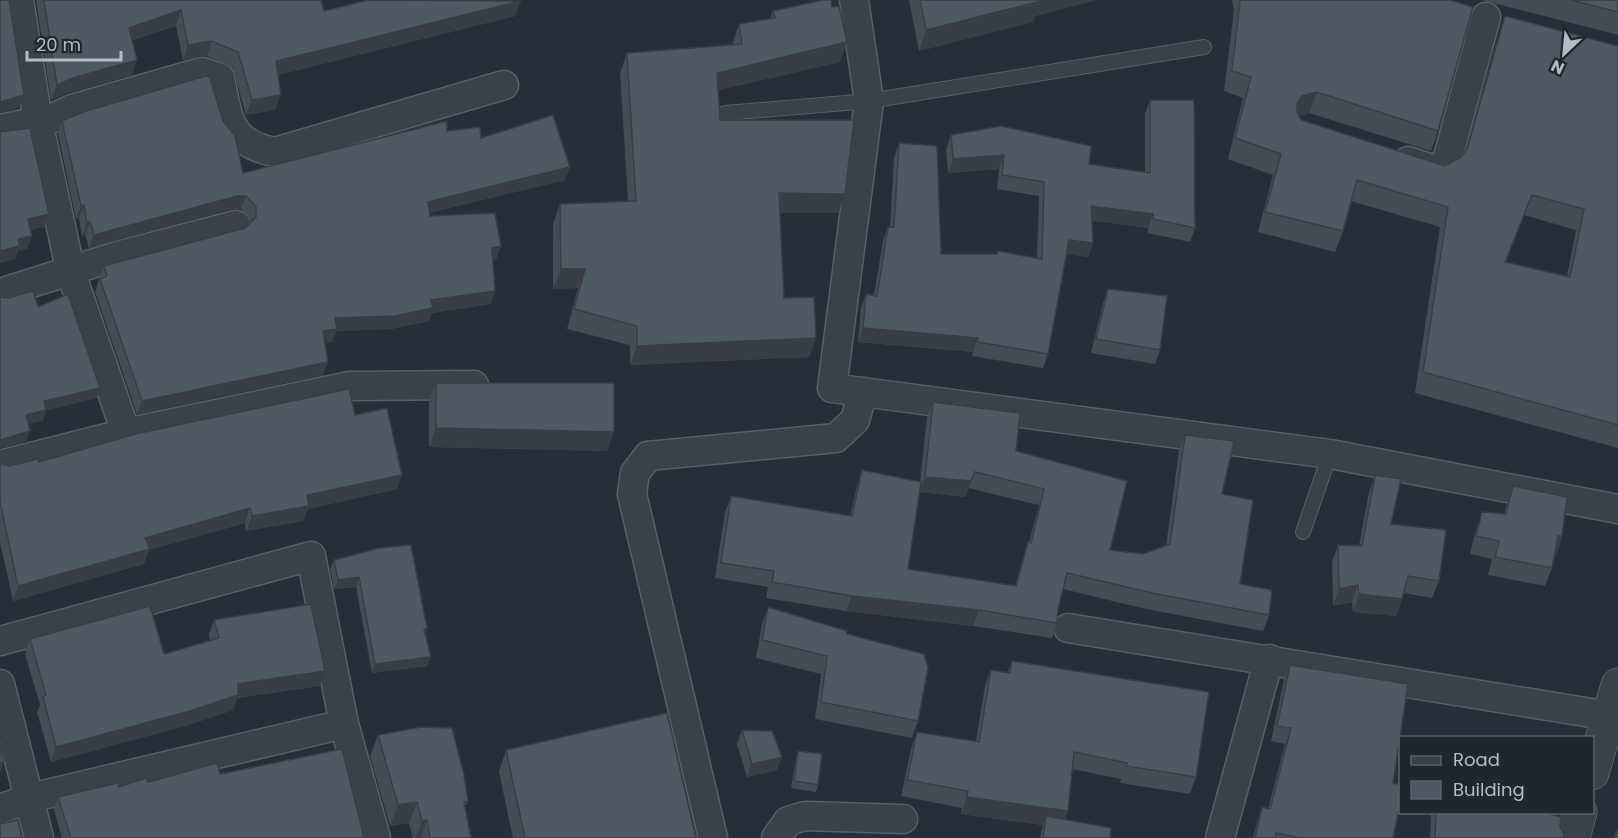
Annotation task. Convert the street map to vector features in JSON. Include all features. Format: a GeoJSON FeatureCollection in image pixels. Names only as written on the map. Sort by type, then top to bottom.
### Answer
{"type":"FeatureCollection","features":[{"type":"Feature","properties":{"kind":"street"},"geometry":{"type":"LineString","coordinates":[[19,0],[38,121],[71,273],[126,433]]}},
{"type":"Feature","properties":{"kind":"street"},"geometry":{"type":"LineString","coordinates":[[854,0],[869,101],[832,388],[1330,454],[1618,509]]}},
{"type":"Feature","properties":{"kind":"street"},"geometry":{"type":"LineString","coordinates":[[1381,153],[1435,170],[1444,165],[1486,17]]}},
{"type":"Feature","properties":{"kind":"street"},"geometry":{"type":"LineString","coordinates":[[0,129],[38,121],[202,72],[220,78],[226,112],[236,134],[254,149],[275,152],[504,85]]}},
{"type":"Feature","properties":{"kind":"street"},"geometry":{"type":"LineString","coordinates":[[0,293],[71,273],[117,256],[236,225]]}},
{"type":"Feature","properties":{"kind":"street"},"geometry":{"type":"LineString","coordinates":[[0,465],[126,433],[350,386],[502,385]]}},
{"type":"Feature","properties":{"kind":"street"},"geometry":{"type":"LineString","coordinates":[[713,838],[632,494],[635,472],[648,456],[836,438],[855,420],[863,392]]}},
{"type":"Feature","properties":{"kind":"street"},"geometry":{"type":"LineString","coordinates":[[0,641],[311,556],[344,724],[376,838]]}},
{"type":"Feature","properties":{"kind":"street"},"geometry":{"type":"LineString","coordinates":[[1068,628],[1269,659],[1616,695],[1594,770]]}},
{"type":"Feature","properties":{"kind":"street"},"geometry":{"type":"LineString","coordinates":[[1220,838],[1269,659]]}},
{"type":"Feature","properties":{"kind":"street"},"geometry":{"type":"LineString","coordinates":[[0,684],[39,838]]}},
{"type":"Feature","properties":{"kind":"street"},"geometry":{"type":"LineString","coordinates":[[0,809],[30,798],[344,724]]}},
{"type":"Feature","properties":{"kind":"street"},"geometry":{"type":"LineString","coordinates":[[1573,838],[1580,814]]}},
{"type":"Feature","properties":{"kind":"street"},"geometry":{"type":"LineString","coordinates":[[777,838],[788,820],[805,816],[903,819]]}},
{"type":"Feature","properties":{"kind":"lane"},"geometry":{"type":"LineString","coordinates":[[726,113],[869,101],[1204,47]]}},
{"type":"Feature","properties":{"kind":"lane"},"geometry":{"type":"LineString","coordinates":[[1303,532],[1330,454]]}},
{"type":"Feature","properties":{"kind":"building"},"geometry":{"type":"Polygon","coordinates":[[[0,0],[9,0],[24,95],[0,102],[0,0]]]}},
{"type":"Feature","properties":{"kind":"building"},"geometry":{"type":"Polygon","coordinates":[[[44,0],[321,0],[324,11],[369,0],[521,1],[276,61],[281,95],[252,100],[238,52],[212,41],[188,45],[181,10],[129,28],[137,60],[73,78],[57,85],[44,0]]]}},
{"type":"Feature","properties":{"kind":"building"},"geometry":{"type":"Polygon","coordinates":[[[831,0],[832,7],[839,6],[847,42],[717,73],[720,120],[854,120],[845,194],[779,193],[784,298],[814,297],[816,338],[637,346],[637,326],[574,309],[585,269],[561,269],[560,204],[636,201],[627,53],[742,44],[739,24],[775,18],[773,11],[831,0]]]}},
{"type":"Feature","properties":{"kind":"building"},"geometry":{"type":"Polygon","coordinates":[[[920,0],[1040,0],[1041,1],[926,30],[920,0]]]}},
{"type":"Feature","properties":{"kind":"building"},"geometry":{"type":"Polygon","coordinates":[[[1240,0],[1449,0],[1473,7],[1438,131],[1317,92],[1302,96],[1297,103],[1297,112],[1301,120],[1445,166],[1460,158],[1467,149],[1505,16],[1618,46],[1618,425],[1423,372],[1448,207],[1357,180],[1343,231],[1265,212],[1281,154],[1235,138],[1251,77],[1232,71],[1240,0]],[[1532,195],[1505,262],[1570,277],[1584,209],[1532,195]]]}},
{"type":"Feature","properties":{"kind":"building"},"geometry":{"type":"Polygon","coordinates":[[[1571,0],[1618,0],[1618,12],[1571,0]]]}},
{"type":"Feature","properties":{"kind":"building"},"geometry":{"type":"Polygon","coordinates":[[[206,76],[210,78],[223,121],[235,136],[243,173],[447,121],[447,131],[480,127],[481,138],[553,115],[570,167],[428,202],[430,216],[495,213],[501,246],[492,248],[495,291],[431,300],[433,308],[395,316],[335,318],[337,329],[323,331],[328,362],[142,401],[100,279],[107,276],[104,266],[245,228],[256,217],[256,207],[246,196],[237,196],[94,235],[90,222],[87,223],[84,205],[81,206],[62,121],[83,112],[206,76]]]}},
{"type":"Feature","properties":{"kind":"building"},"geometry":{"type":"Polygon","coordinates":[[[1150,100],[1194,100],[1195,228],[1153,219],[1153,214],[1091,206],[1093,243],[1069,240],[1048,354],[978,342],[978,338],[863,328],[866,294],[877,296],[888,227],[894,227],[899,143],[937,146],[941,254],[997,254],[997,251],[1042,259],[1044,182],[1002,175],[1004,155],[953,159],[951,135],[1001,126],[1091,146],[1089,164],[1150,173],[1150,100]]]}},
{"type":"Feature","properties":{"kind":"building"},"geometry":{"type":"Polygon","coordinates":[[[30,128],[49,214],[28,219],[32,236],[18,239],[20,246],[0,251],[0,132],[30,128]]]}},
{"type":"Feature","properties":{"kind":"building"},"geometry":{"type":"Polygon","coordinates":[[[1108,289],[1167,296],[1160,350],[1096,339],[1108,289]]]}},
{"type":"Feature","properties":{"kind":"building"},"geometry":{"type":"Polygon","coordinates":[[[33,291],[38,307],[68,294],[100,388],[44,401],[46,410],[26,415],[30,431],[0,440],[0,297],[8,298],[33,291]]]}},
{"type":"Feature","properties":{"kind":"building"},"geometry":{"type":"Polygon","coordinates":[[[436,383],[614,383],[614,432],[436,428],[436,383]]]}},
{"type":"Feature","properties":{"kind":"building"},"geometry":{"type":"Polygon","coordinates":[[[349,389],[355,415],[387,408],[402,475],[307,495],[309,506],[252,516],[250,508],[145,538],[150,549],[18,586],[0,502],[0,464],[9,466],[38,459],[39,462],[135,434],[349,389]]]}},
{"type":"Feature","properties":{"kind":"building"},"geometry":{"type":"Polygon","coordinates":[[[933,402],[1020,413],[1016,451],[1127,481],[1110,550],[1143,554],[1170,544],[1185,435],[1234,441],[1222,494],[1253,500],[1240,584],[1272,590],[1269,615],[1152,593],[1067,573],[1057,623],[979,610],[852,596],[772,582],[774,571],[721,563],[731,496],[852,516],[862,470],[921,482],[908,569],[1016,586],[1028,542],[1031,543],[1044,489],[975,472],[971,481],[925,477],[933,402]]]}},
{"type":"Feature","properties":{"kind":"building"},"geometry":{"type":"Polygon","coordinates":[[[1375,475],[1401,479],[1391,524],[1446,530],[1439,581],[1408,576],[1402,599],[1359,594],[1358,585],[1339,589],[1338,545],[1362,546],[1375,475]]]}},
{"type":"Feature","properties":{"kind":"building"},"geometry":{"type":"Polygon","coordinates":[[[1513,486],[1567,497],[1562,536],[1558,536],[1552,568],[1495,557],[1499,541],[1476,536],[1482,512],[1506,514],[1513,486]]]}},
{"type":"Feature","properties":{"kind":"building"},"geometry":{"type":"Polygon","coordinates":[[[411,545],[427,628],[424,629],[431,657],[375,664],[359,577],[338,580],[334,560],[379,548],[411,545]]]}},
{"type":"Feature","properties":{"kind":"building"},"geometry":{"type":"Polygon","coordinates":[[[311,604],[325,671],[238,684],[238,695],[190,711],[56,747],[43,697],[46,695],[30,639],[150,606],[164,654],[219,638],[214,620],[311,604]]]}},
{"type":"Feature","properties":{"kind":"building"},"geometry":{"type":"Polygon","coordinates":[[[768,607],[847,631],[847,634],[924,654],[928,668],[918,721],[821,702],[827,656],[762,640],[768,607]]]}},
{"type":"Feature","properties":{"kind":"building"},"geometry":{"type":"Polygon","coordinates":[[[1012,661],[1209,692],[1196,777],[1126,766],[1127,763],[1074,752],[1068,811],[967,797],[968,791],[907,780],[917,732],[979,742],[991,670],[1010,673],[1012,661]]]}},
{"type":"Feature","properties":{"kind":"building"},"geometry":{"type":"Polygon","coordinates":[[[1290,665],[1408,684],[1393,783],[1399,784],[1399,810],[1393,838],[1300,838],[1276,833],[1276,838],[1255,838],[1262,807],[1270,809],[1291,728],[1277,726],[1290,665]]]}},
{"type":"Feature","properties":{"kind":"building"},"geometry":{"type":"Polygon","coordinates":[[[667,713],[696,838],[525,838],[506,750],[667,713]]]}},
{"type":"Feature","properties":{"kind":"building"},"geometry":{"type":"Polygon","coordinates":[[[421,727],[452,728],[464,775],[468,801],[464,802],[471,838],[430,838],[427,820],[422,821],[417,802],[398,805],[378,735],[421,727]]]}},
{"type":"Feature","properties":{"kind":"building"},"geometry":{"type":"Polygon","coordinates":[[[742,730],[772,731],[782,757],[752,764],[742,730]]]}},
{"type":"Feature","properties":{"kind":"building"},"geometry":{"type":"Polygon","coordinates":[[[0,744],[4,762],[0,763],[0,744]]]}},
{"type":"Feature","properties":{"kind":"building"},"geometry":{"type":"Polygon","coordinates":[[[342,749],[364,838],[71,838],[58,797],[118,783],[119,787],[146,778],[148,782],[217,763],[220,774],[342,749]]]}},
{"type":"Feature","properties":{"kind":"building"},"geometry":{"type":"Polygon","coordinates":[[[798,751],[822,754],[818,785],[794,781],[798,751]]]}},
{"type":"Feature","properties":{"kind":"building"},"geometry":{"type":"Polygon","coordinates":[[[1436,814],[1549,814],[1561,817],[1560,827],[1564,834],[1563,838],[1435,838],[1436,814]]]}},
{"type":"Feature","properties":{"kind":"building"},"geometry":{"type":"Polygon","coordinates":[[[1046,816],[1111,828],[1110,838],[1043,838],[1046,816]]]}},
{"type":"Feature","properties":{"kind":"building"},"geometry":{"type":"Polygon","coordinates":[[[18,820],[22,838],[0,838],[0,824],[18,820]]]}}]}
